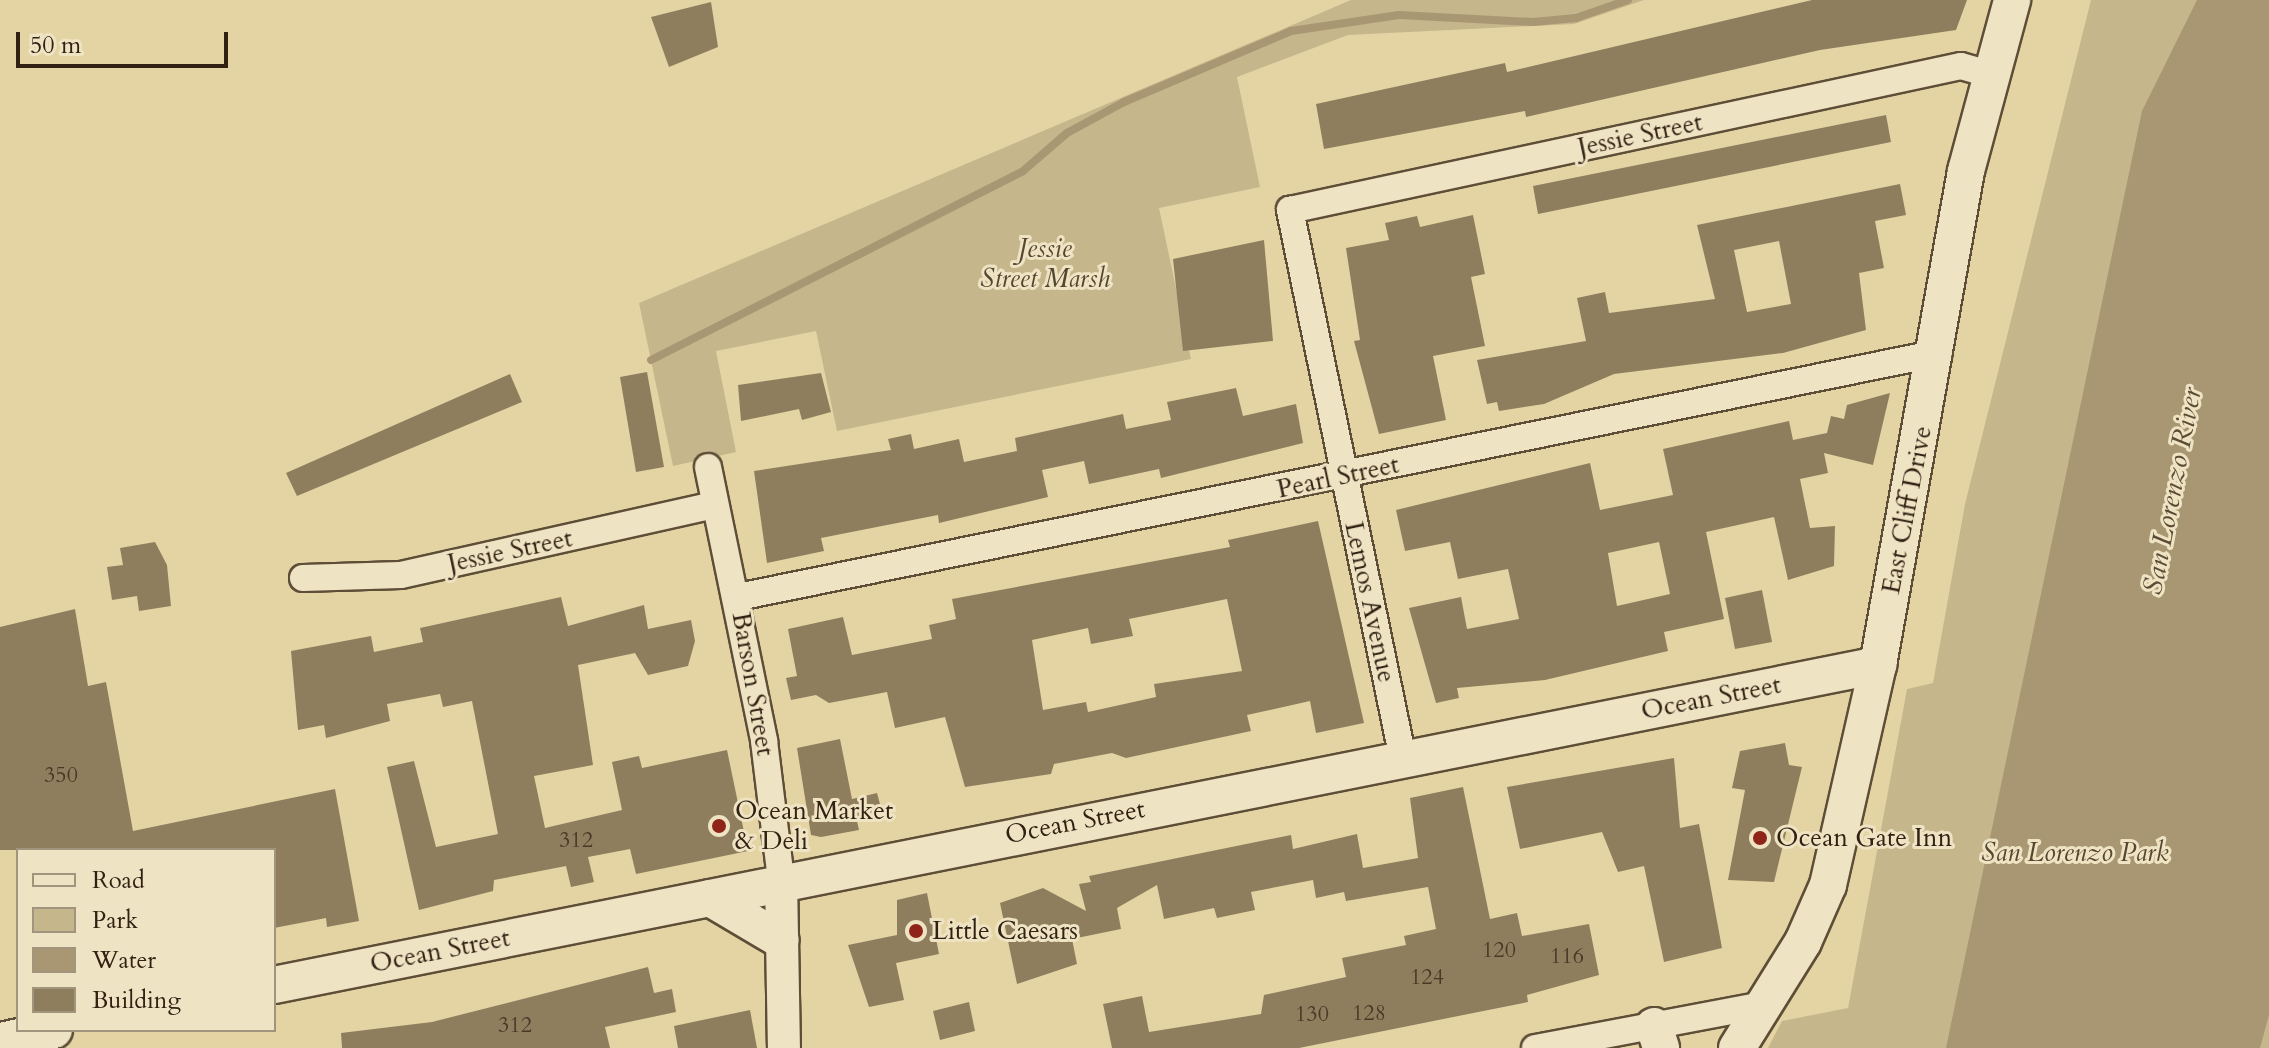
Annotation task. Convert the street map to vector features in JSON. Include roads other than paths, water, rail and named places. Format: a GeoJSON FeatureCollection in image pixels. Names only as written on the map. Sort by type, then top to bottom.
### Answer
{"type":"FeatureCollection","features":[{"type":"Feature","properties":{"kind":"main road","name":"East Cliff Drive"},"geometry":{"type":"LineString","coordinates":[[1737,1048],[1828,885],[1878,665],[1989,74],[2012,0]]}},
{"type":"Feature","properties":{"kind":"main road","name":"Ocean Street"},"geometry":{"type":"LineString","coordinates":[[276,985],[710,898],[781,879],[1878,665]]}},
{"type":"Feature","properties":{"kind":"main road"},"geometry":{"type":"LineString","coordinates":[[710,898],[781,940]]}},
{"type":"Feature","properties":{"kind":"main road"},"geometry":{"type":"LineString","coordinates":[[0,1041],[44,1032]]}},
{"type":"Feature","properties":{"kind":"street","name":"Jessie Street"},"geometry":{"type":"LineString","coordinates":[[1290,210],[1961,66],[1989,74]]}},
{"type":"Feature","properties":{"kind":"street","name":"Lemos Avenue"},"geometry":{"type":"LineString","coordinates":[[1290,210],[1403,759]]}},
{"type":"Feature","properties":{"kind":"street","name":"Pearl Street"},"geometry":{"type":"LineString","coordinates":[[738,597],[1938,353]]}},
{"type":"Feature","properties":{"kind":"street","name":"Barson Street"},"geometry":{"type":"LineString","coordinates":[[708,467],[738,597],[781,879],[784,1048]]}},
{"type":"Feature","properties":{"kind":"street","name":"Jessie Street"},"geometry":{"type":"LineString","coordinates":[[303,578],[401,575],[715,505]]}},
{"type":"Feature","properties":{"kind":"street"},"geometry":{"type":"LineString","coordinates":[[1535,1048],[1658,1037],[1762,1005]]}},
{"type":"Feature","properties":{"kind":"water","name":"San Lorenzo Park"},"geometry":{"type":"Polygon","coordinates":[[[2197,0],[2269,0],[2269,1015],[2260,1048],[1946,1048],[2142,111],[2197,0]]]}},
{"type":"Feature","properties":{"kind":"waterway","name":"Jessie Street Marsh"},"geometry":{"type":"LineString","coordinates":[[651,360],[1023,171],[1067,133],[1124,102],[1291,31],[1399,15],[1533,22],[1576,18],[1628,0]]}},
{"type":"Feature","properties":{"kind":"place","name":"Ocean Market & Deli"},"geometry":{"type":"Point","coordinates":[719,826]}},
{"type":"Feature","properties":{"kind":"place","name":"Ocean Gate Inn"},"geometry":{"type":"Point","coordinates":[1760,838]}},
{"type":"Feature","properties":{"kind":"place","name":"Little Caesars"},"geometry":{"type":"Point","coordinates":[916,931]}},
{"type":"Feature","properties":{"kind":"water label","name":"San Lorenzo River"},"geometry":{"type":"Point","coordinates":[2172,491]}}]}
